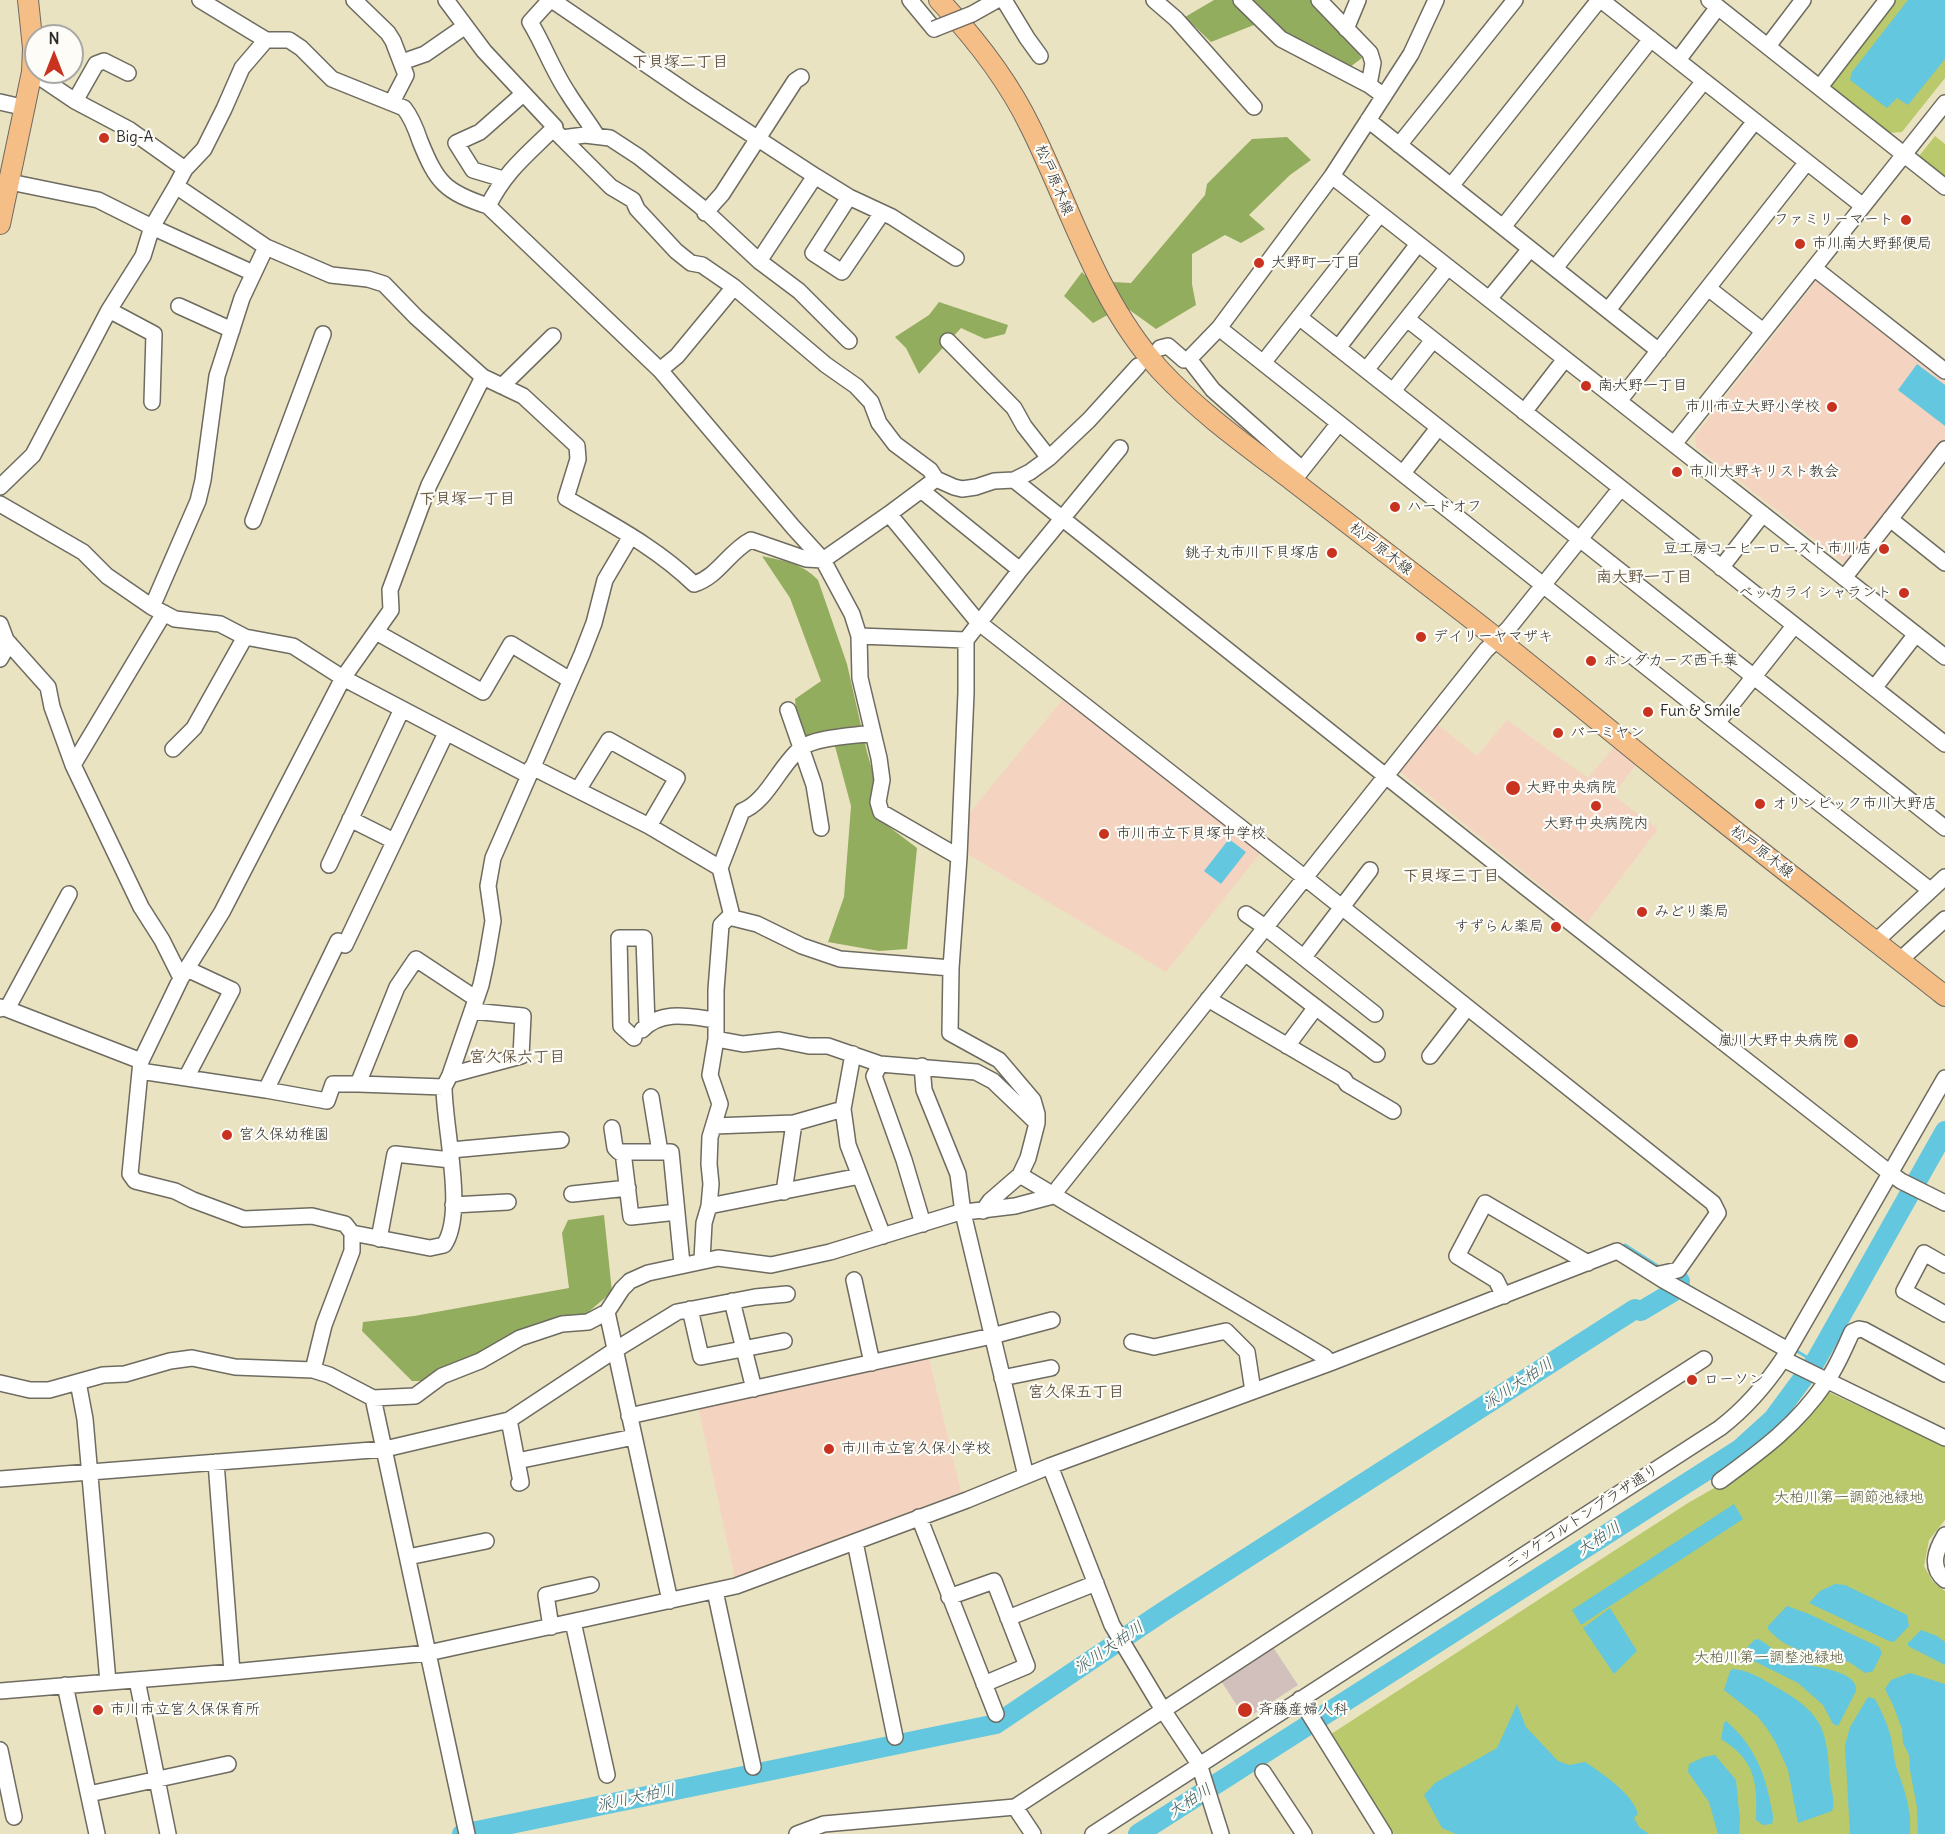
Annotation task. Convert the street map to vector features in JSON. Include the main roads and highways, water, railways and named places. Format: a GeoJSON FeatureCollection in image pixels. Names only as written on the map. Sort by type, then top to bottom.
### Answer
{"type":"FeatureCollection","features":[{"type":"Feature","properties":{"kind":"main road"},"geometry":{"type":"LineString","coordinates":[[0,224],[32,72],[32,31],[28,0]]}},
{"type":"Feature","properties":{"kind":"main road","name":"松戸原木線"},"geometry":{"type":"LineString","coordinates":[[939,0],[986,53],[1016,99],[1043,153],[1100,283],[1130,333],[1184,394],[1240,441],[1298,475],[1699,802],[1945,996]]}},
{"type":"Feature","properties":{"kind":"water"},"geometry":{"type":"Polygon","coordinates":[[[1908,0],[1945,0],[1945,59],[1908,105],[1897,98],[1887,108],[1850,80],[1852,72],[1908,0]]]}},
{"type":"Feature","properties":{"kind":"water"},"geometry":{"type":"Polygon","coordinates":[[[1917,364],[1945,385],[1945,426],[1898,390],[1917,364]]]}},
{"type":"Feature","properties":{"kind":"water"},"geometry":{"type":"Polygon","coordinates":[[[1229,839],[1246,852],[1221,884],[1204,871],[1229,839]]]}},
{"type":"Feature","properties":{"kind":"water"},"geometry":{"type":"Polygon","coordinates":[[[1734,1504],[1743,1519],[1581,1625],[1572,1610],[1734,1504]]]}},
{"type":"Feature","properties":{"kind":"water"},"geometry":{"type":"Polygon","coordinates":[[[1835,1584],[1845,1585],[1907,1615],[1909,1626],[1894,1642],[1889,1641],[1809,1603],[1820,1591],[1835,1584]]]}},
{"type":"Feature","properties":{"kind":"water"},"geometry":{"type":"Polygon","coordinates":[[[1787,1606],[1879,1647],[1882,1653],[1873,1671],[1866,1673],[1846,1661],[1795,1649],[1777,1638],[1768,1626],[1787,1606]]]}},
{"type":"Feature","properties":{"kind":"water"},"geometry":{"type":"Polygon","coordinates":[[[1610,1608],[1637,1651],[1614,1674],[1583,1628],[1610,1608]]]}},
{"type":"Feature","properties":{"kind":"water"},"geometry":{"type":"Polygon","coordinates":[[[1921,1630],[1945,1642],[1945,1665],[1908,1646],[1908,1643],[1921,1630]]]}},
{"type":"Feature","properties":{"kind":"water"},"geometry":{"type":"Polygon","coordinates":[[[1758,1639],[1789,1660],[1840,1673],[1855,1683],[1856,1691],[1838,1726],[1833,1724],[1823,1705],[1798,1683],[1746,1657],[1744,1651],[1754,1640],[1758,1639]]]}},
{"type":"Feature","properties":{"kind":"water"},"geometry":{"type":"Polygon","coordinates":[[[1733,1669],[1753,1674],[1766,1681],[1800,1703],[1818,1721],[1823,1732],[1829,1761],[1832,1811],[1798,1823],[1788,1770],[1776,1743],[1757,1716],[1724,1690],[1730,1671],[1733,1669]]]}},
{"type":"Feature","properties":{"kind":"water"},"geometry":{"type":"Polygon","coordinates":[[[1910,1673],[1945,1684],[1945,1834],[1918,1834],[1917,1807],[1909,1755],[1903,1743],[1902,1729],[1885,1689],[1891,1680],[1910,1673]]]}},
{"type":"Feature","properties":{"kind":"water"},"geometry":{"type":"Polygon","coordinates":[[[1868,1697],[1875,1699],[1890,1734],[1896,1766],[1909,1808],[1910,1834],[1850,1834],[1845,1746],[1850,1727],[1868,1697]]]}},
{"type":"Feature","properties":{"kind":"water"},"geometry":{"type":"Polygon","coordinates":[[[1517,1704],[1526,1727],[1558,1761],[1569,1765],[1585,1762],[1624,1792],[1635,1806],[1638,1814],[1634,1818],[1639,1827],[1649,1834],[1456,1834],[1442,1828],[1424,1795],[1435,1783],[1497,1748],[1517,1704]]]}},
{"type":"Feature","properties":{"kind":"water"},"geometry":{"type":"Polygon","coordinates":[[[1726,1721],[1743,1738],[1760,1767],[1767,1789],[1773,1818],[1772,1824],[1763,1825],[1756,1820],[1755,1783],[1748,1764],[1733,1747],[1721,1739],[1726,1721]]]}},
{"type":"Feature","properties":{"kind":"water"},"geometry":{"type":"Polygon","coordinates":[[[1715,1755],[1736,1780],[1739,1834],[1718,1834],[1709,1802],[1688,1772],[1689,1764],[1715,1755]]]}},
{"type":"Feature","properties":{"kind":"waterway","name":"大柏川"},"geometry":{"type":"LineString","coordinates":[[1138,1834],[1740,1449],[1773,1419],[1815,1362],[1945,1131]]}},
{"type":"Feature","properties":{"kind":"waterway","name":"派川大柏川"},"geometry":{"type":"LineString","coordinates":[[1621,1247],[1625,1245],[1661,1268]]}},
{"type":"Feature","properties":{"kind":"waterway","name":"派川大柏川"},"geometry":{"type":"LineString","coordinates":[[1674,1277],[1694,1289]]}},
{"type":"Feature","properties":{"kind":"waterway","name":"派川大柏川"},"geometry":{"type":"LineString","coordinates":[[462,1834],[996,1724],[1161,1613],[1635,1309],[1641,1311],[1673,1292],[1680,1281]]}},
{"type":"Feature","properties":{"kind":"waterway","name":"派川大柏川"},"geometry":{"type":"LineString","coordinates":[[1795,1350],[1815,1362]]}},
{"type":"Feature","properties":{"kind":"place","name":"Big-A"},"geometry":{"type":"Point","coordinates":[104,138]}},
{"type":"Feature","properties":{"kind":"place","name":"ファミリーマート"},"geometry":{"type":"Point","coordinates":[1906,220]}},
{"type":"Feature","properties":{"kind":"place","name":"市川南大野郵便局"},"geometry":{"type":"Point","coordinates":[1800,244]}},
{"type":"Feature","properties":{"kind":"place","name":"大野町一丁目"},"geometry":{"type":"Point","coordinates":[1259,263]}},
{"type":"Feature","properties":{"kind":"place","name":"南大野一丁目"},"geometry":{"type":"Point","coordinates":[1586,386]}},
{"type":"Feature","properties":{"kind":"place","name":"市川市立大野小学校"},"geometry":{"type":"Point","coordinates":[1832,407]}},
{"type":"Feature","properties":{"kind":"place","name":"市川大野キリスト教会"},"geometry":{"type":"Point","coordinates":[1677,472]}},
{"type":"Feature","properties":{"kind":"place","name":"ハードオフ"},"geometry":{"type":"Point","coordinates":[1395,507]}},
{"type":"Feature","properties":{"kind":"place","name":"豆工房コーヒーロースト市川店"},"geometry":{"type":"Point","coordinates":[1884,549]}},
{"type":"Feature","properties":{"kind":"place","name":"銚子丸市川下貝塚店"},"geometry":{"type":"Point","coordinates":[1332,553]}},
{"type":"Feature","properties":{"kind":"place","name":"ベッカライ シャラント"},"geometry":{"type":"Point","coordinates":[1904,593]}},
{"type":"Feature","properties":{"kind":"place","name":"デイリーヤマザキ"},"geometry":{"type":"Point","coordinates":[1421,637]}},
{"type":"Feature","properties":{"kind":"place","name":"ホンダカーズ西千葉"},"geometry":{"type":"Point","coordinates":[1591,661]}},
{"type":"Feature","properties":{"kind":"place","name":"Fun & Smile"},"geometry":{"type":"Point","coordinates":[1648,712]}},
{"type":"Feature","properties":{"kind":"place","name":"バーミヤン"},"geometry":{"type":"Point","coordinates":[1558,733]}},
{"type":"Feature","properties":{"kind":"place","name":"大野中央病院"},"geometry":{"type":"Point","coordinates":[1513,788]}},
{"type":"Feature","properties":{"kind":"place","name":"オリンピック市川大野店"},"geometry":{"type":"Point","coordinates":[1760,804]}},
{"type":"Feature","properties":{"kind":"place","name":"大野中央病院内"},"geometry":{"type":"Point","coordinates":[1596,806]}},
{"type":"Feature","properties":{"kind":"place","name":"市川市立下貝塚中学校"},"geometry":{"type":"Point","coordinates":[1104,834]}},
{"type":"Feature","properties":{"kind":"place","name":"みどり薬局"},"geometry":{"type":"Point","coordinates":[1642,912]}},
{"type":"Feature","properties":{"kind":"place","name":"すずらん薬局"},"geometry":{"type":"Point","coordinates":[1556,927]}},
{"type":"Feature","properties":{"kind":"place","name":"嵐川大野中央病院"},"geometry":{"type":"Point","coordinates":[1851,1041]}},
{"type":"Feature","properties":{"kind":"place","name":"宮久保幼稚園"},"geometry":{"type":"Point","coordinates":[227,1135]}},
{"type":"Feature","properties":{"kind":"place","name":"ローソン"},"geometry":{"type":"Point","coordinates":[1692,1380]}},
{"type":"Feature","properties":{"kind":"place","name":"市川市立宮久保小学校"},"geometry":{"type":"Point","coordinates":[829,1449]}},
{"type":"Feature","properties":{"kind":"place","name":"市川市立宮久保保育所"},"geometry":{"type":"Point","coordinates":[98,1710]}},
{"type":"Feature","properties":{"kind":"place","name":"斉藤産婦人科"},"geometry":{"type":"Point","coordinates":[1245,1710]}},
{"type":"Feature","properties":{"kind":"district","name":"下貝塚二丁目"},"geometry":{"type":"Point","coordinates":[680,62]}},
{"type":"Feature","properties":{"kind":"district","name":"下貝塚一丁目"},"geometry":{"type":"Point","coordinates":[467,499]}},
{"type":"Feature","properties":{"kind":"district","name":"南大野一丁目"},"geometry":{"type":"Point","coordinates":[1644,577]}},
{"type":"Feature","properties":{"kind":"district","name":"下貝塚三丁目"},"geometry":{"type":"Point","coordinates":[1451,876]}},
{"type":"Feature","properties":{"kind":"district","name":"宮久保六丁目"},"geometry":{"type":"Point","coordinates":[517,1057]}},
{"type":"Feature","properties":{"kind":"district","name":"宮久保五丁目"},"geometry":{"type":"Point","coordinates":[1076,1392]}},
{"type":"Feature","properties":{"kind":"park label","name":"大柏川第一調節池緑地"},"geometry":{"type":"Point","coordinates":[1849,1498]}},
{"type":"Feature","properties":{"kind":"park label","name":"大柏川第一調整池緑地"},"geometry":{"type":"Point","coordinates":[1769,1658]}}]}
